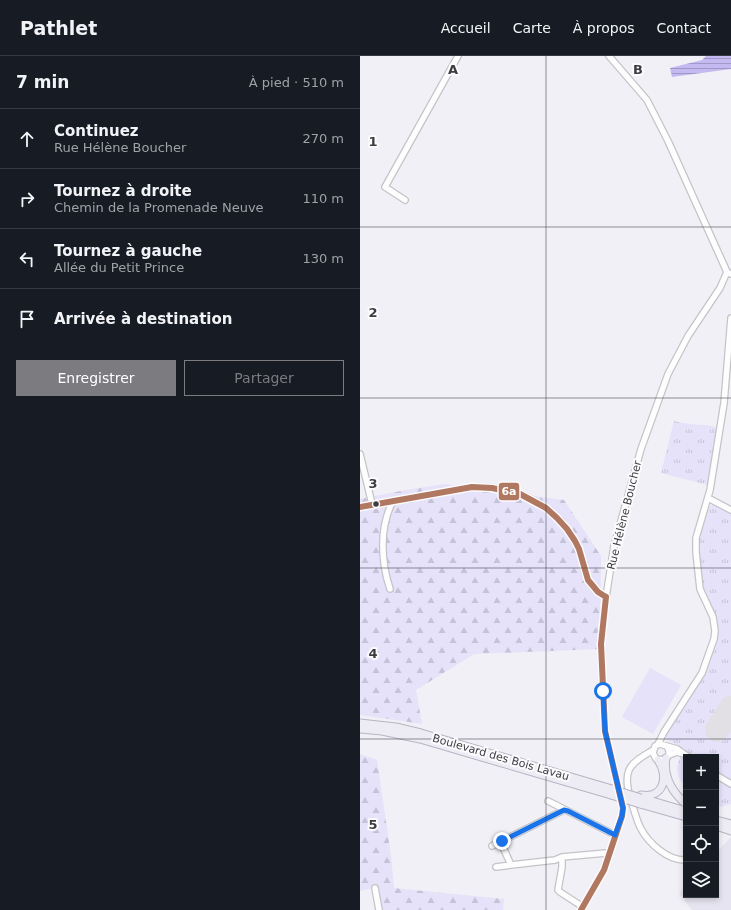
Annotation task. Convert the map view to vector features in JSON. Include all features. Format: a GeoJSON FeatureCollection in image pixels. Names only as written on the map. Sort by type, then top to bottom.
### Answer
{"type":"FeatureCollection","features":[{"type":"Feature","properties":{"kind":"main road","name":"Boulevard des Bois Lavau"},"geometry":{"type":"LineString","coordinates":[[360,722],[396,727],[421,733],[612,792]]}},
{"type":"Feature","properties":{"kind":"main road","name":"Boulevard des Bois Lavau"},"geometry":{"type":"LineString","coordinates":[[360,729],[389,732],[420,739],[641,799]]}},
{"type":"Feature","properties":{"kind":"main road"},"geometry":{"type":"LineString","coordinates":[[641,799],[659,791],[662,788],[664,777],[661,765],[655,755]]}},
{"type":"Feature","properties":{"kind":"main road"},"geometry":{"type":"LineString","coordinates":[[668,757],[665,768],[669,783],[683,801]]}},
{"type":"Feature","properties":{"kind":"main road"},"geometry":{"type":"LineString","coordinates":[[641,799],[650,807],[683,819]]}},
{"type":"Feature","properties":{"kind":"main road"},"geometry":{"type":"LineString","coordinates":[[641,799],[683,810]]}},
{"type":"Feature","properties":{"kind":"main road"},"geometry":{"type":"LineString","coordinates":[[650,807],[683,816]]}},
{"type":"Feature","properties":{"kind":"main road"},"geometry":{"type":"LineString","coordinates":[[719,821],[731,824]]}},
{"type":"Feature","properties":{"kind":"main road"},"geometry":{"type":"LineString","coordinates":[[719,823],[731,832]]}},
{"type":"Feature","properties":{"kind":"main road"},"geometry":{"type":"LineString","coordinates":[[719,833],[731,832]]}},
{"type":"Feature","properties":{"kind":"street"},"geometry":{"type":"LineString","coordinates":[[406,200],[385,187],[458,56]]}},
{"type":"Feature","properties":{"kind":"street"},"geometry":{"type":"LineString","coordinates":[[609,56],[646,100],[654,114],[729,273]]}},
{"type":"Feature","properties":{"kind":"street","name":"Rue Hélène Boucher"},"geometry":{"type":"LineString","coordinates":[[582,908],[600,879],[622,816],[623,808],[604,724],[601,644],[606,597],[614,546],[641,449],[668,374],[688,336],[729,273]]}},
{"type":"Feature","properties":{"kind":"street"},"geometry":{"type":"LineString","coordinates":[[655,755],[655,746],[658,744],[702,673],[714,639],[715,631],[711,612],[700,589],[696,538],[708,498],[724,403],[731,318]]}},
{"type":"Feature","properties":{"kind":"street"},"geometry":{"type":"LineString","coordinates":[[360,454],[361,464],[372,504]]}},
{"type":"Feature","properties":{"kind":"street"},"geometry":{"type":"LineString","coordinates":[[360,507],[476,487],[508,491],[526,496],[560,519],[576,543],[582,558],[588,582],[595,591],[606,597]]}},
{"type":"Feature","properties":{"kind":"street"},"geometry":{"type":"LineString","coordinates":[[708,498],[731,510]]}},
{"type":"Feature","properties":{"kind":"street"},"geometry":{"type":"LineString","coordinates":[[390,590],[382,545],[387,518],[393,501]]}},
{"type":"Feature","properties":{"kind":"street"},"geometry":{"type":"LineString","coordinates":[[663,736],[669,751],[668,757]]}},
{"type":"Feature","properties":{"kind":"street"},"geometry":{"type":"LineString","coordinates":[[658,744],[677,749],[684,754]]}},
{"type":"Feature","properties":{"kind":"street"},"geometry":{"type":"LineString","coordinates":[[683,754],[677,752],[668,757],[655,755],[642,758],[630,768],[627,784],[635,815],[644,833],[664,852],[676,859],[683,860]]}},
{"type":"Feature","properties":{"kind":"street"},"geometry":{"type":"LineString","coordinates":[[719,777],[731,784]]}},
{"type":"Feature","properties":{"kind":"street"},"geometry":{"type":"LineString","coordinates":[[548,801],[615,835]]}},
{"type":"Feature","properties":{"kind":"street"},"geometry":{"type":"LineString","coordinates":[[492,846],[564,810]]}},
{"type":"Feature","properties":{"kind":"street"},"geometry":{"type":"LineString","coordinates":[[502,841],[502,846],[512,865]]}},
{"type":"Feature","properties":{"kind":"street"},"geometry":{"type":"LineString","coordinates":[[496,867],[562,858],[606,853],[609,854]]}},
{"type":"Feature","properties":{"kind":"street"},"geometry":{"type":"LineString","coordinates":[[562,858],[558,890],[582,908]]}},
{"type":"Feature","properties":{"kind":"street"},"geometry":{"type":"LineString","coordinates":[[375,888],[379,909]]}},
{"type":"Feature","properties":{"kind":"shaded area"},"geometry":{"type":"Polygon","coordinates":[[[706,56],[731,56],[731,69],[672,77],[670,68],[702,60],[706,56]]]}},
{"type":"Feature","properties":{"kind":"shaded area"},"geometry":{"type":"Polygon","coordinates":[[[731,837],[731,910],[692,910],[679,893],[683,889],[683,898],[719,898],[719,850],[731,837]]]}},
{"type":"Feature","properties":{"kind":"green space"},"geometry":{"type":"Polygon","coordinates":[[[674,421],[717,427],[708,485],[661,473],[674,421]]]}},
{"type":"Feature","properties":{"kind":"green space"},"geometry":{"type":"Polygon","coordinates":[[[445,484],[564,500],[601,556],[600,649],[474,654],[416,690],[422,724],[360,715],[360,499],[445,484]]]}},
{"type":"Feature","properties":{"kind":"green space"},"geometry":{"type":"Polygon","coordinates":[[[714,504],[731,513],[731,804],[721,807],[719,806],[719,754],[683,754],[683,783],[677,772],[677,766],[681,754],[680,749],[676,744],[667,740],[665,736],[704,676],[716,644],[716,618],[703,591],[698,542],[700,530],[709,507],[714,504]]]}},
{"type":"Feature","properties":{"kind":"green space"},"geometry":{"type":"Polygon","coordinates":[[[650,668],[681,685],[653,734],[622,717],[650,668]]]}},
{"type":"Feature","properties":{"kind":"green space"},"geometry":{"type":"Polygon","coordinates":[[[360,754],[377,760],[391,856],[394,888],[504,899],[503,910],[377,910],[374,888],[360,891],[360,754]]]}},
{"type":"Feature","properties":{"kind":"runway"},"geometry":{"type":"LineString","coordinates":[[717,730],[731,708]]}},
{"type":"Feature","properties":{"kind":"transit line","name":"6a"},"geometry":{"type":"LineString","coordinates":[[360,507],[472,487],[492,488],[520,494],[546,508],[567,529],[579,549],[588,580],[598,592],[606,597]]}},
{"type":"Feature","properties":{"kind":"transit line","name":"6a"},"geometry":{"type":"LineString","coordinates":[[581,910],[604,870],[622,816],[623,808],[605,731],[601,644],[606,597]]}},
{"type":"Feature","properties":{"kind":"route"},"geometry":{"type":"LineString","coordinates":[[502,841],[564,810],[615,835],[622,816],[623,808],[605,731],[603,691]]}}]}
